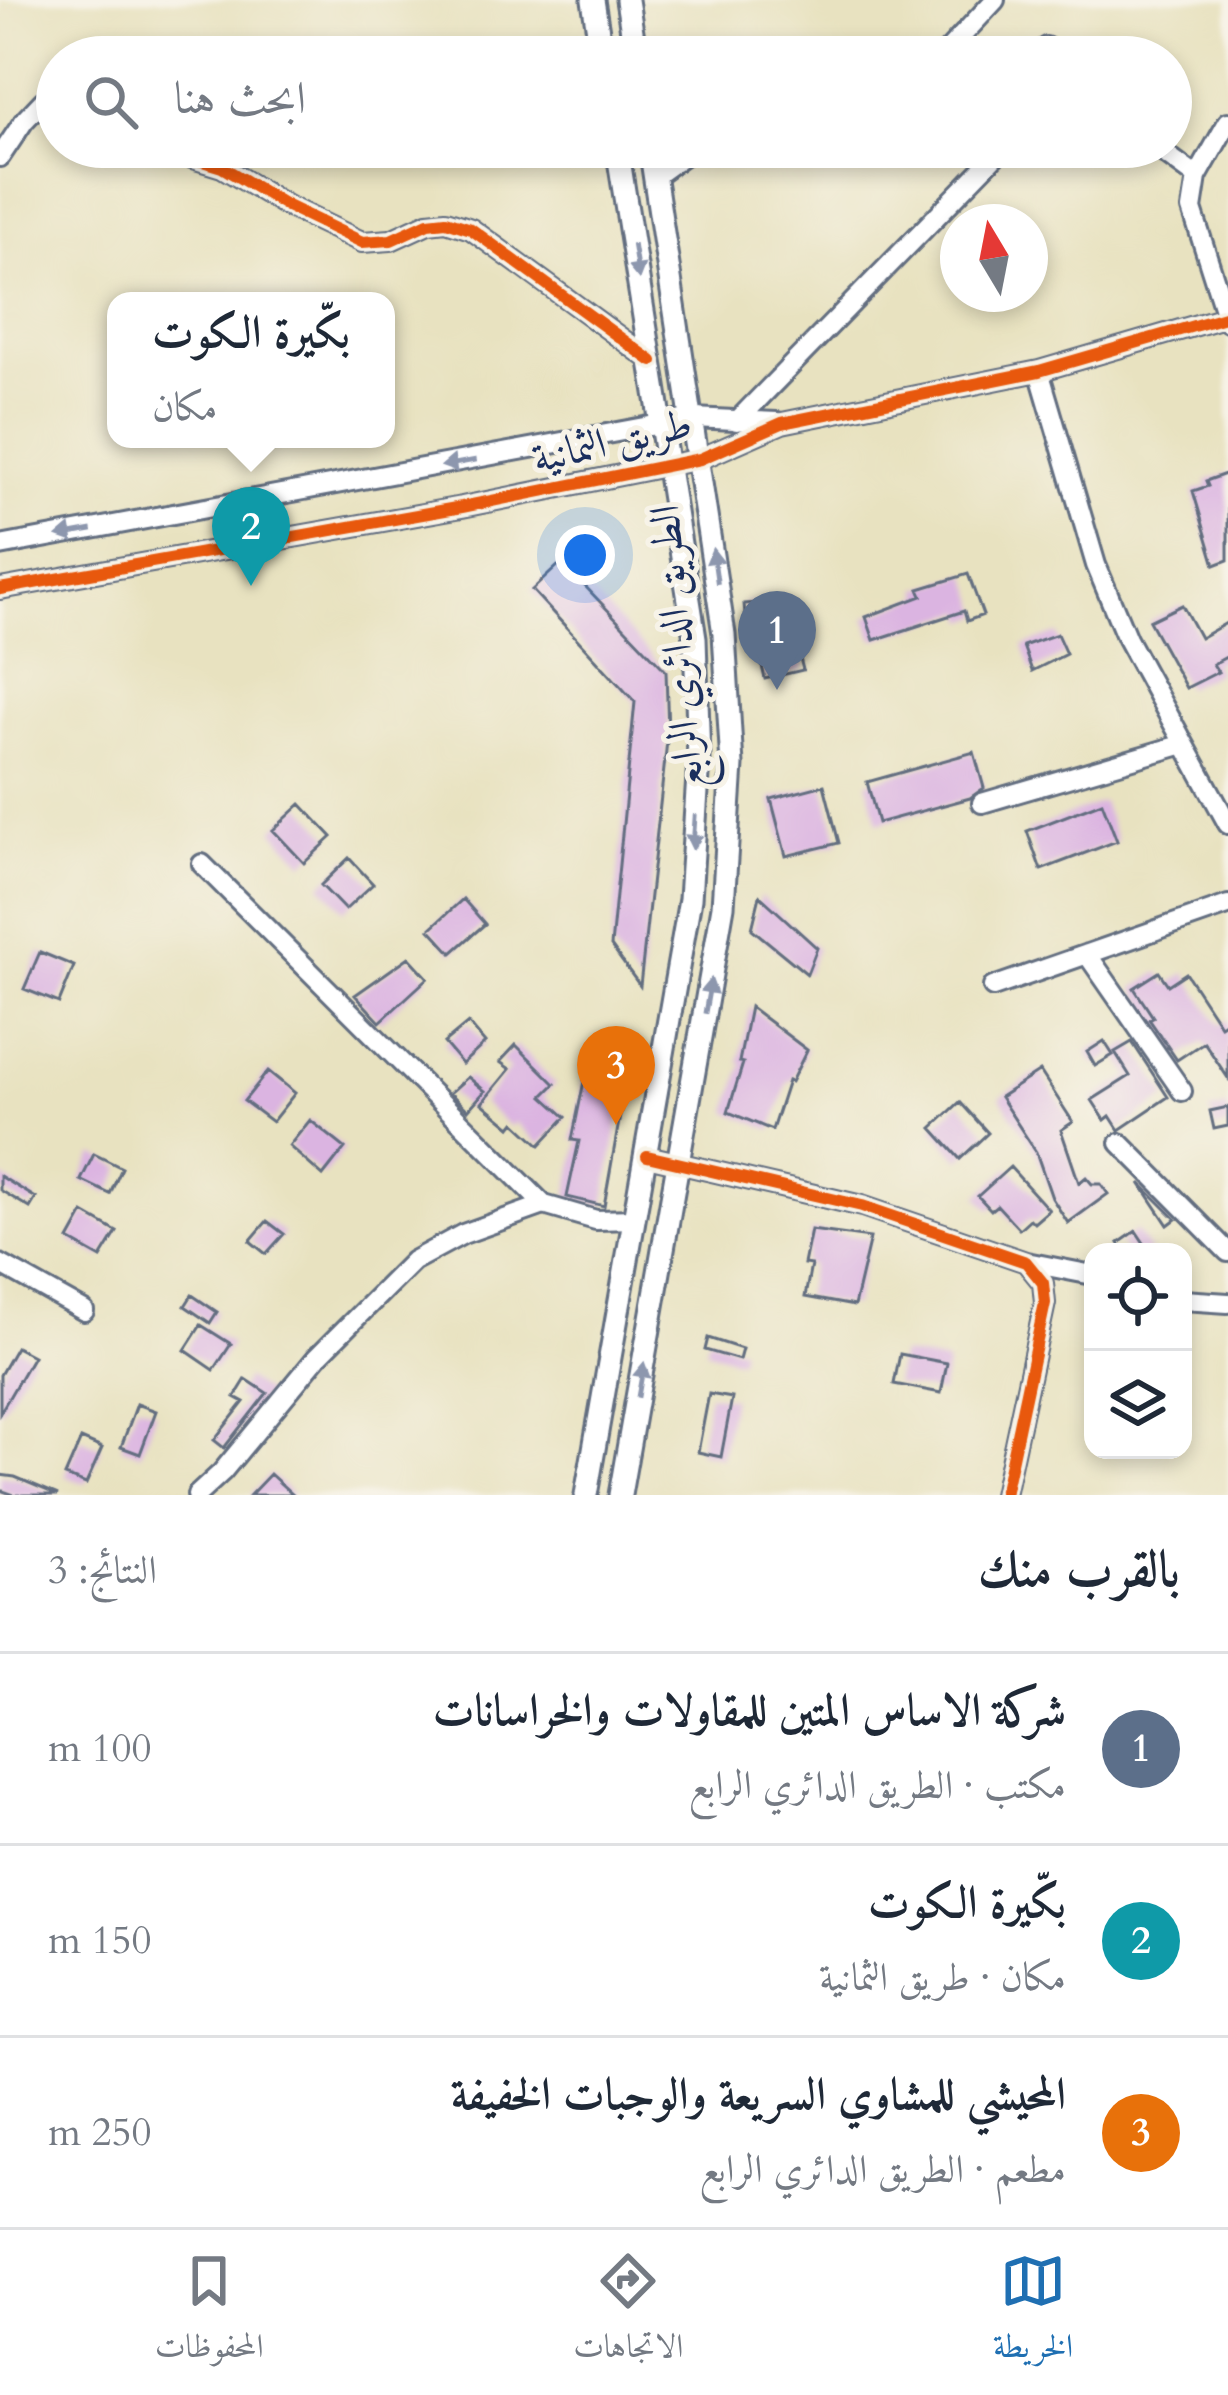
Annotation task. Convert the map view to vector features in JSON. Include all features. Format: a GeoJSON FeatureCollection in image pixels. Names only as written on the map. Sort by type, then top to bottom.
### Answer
{"type":"FeatureCollection","features":[{"type":"Feature","properties":{"kind":"main road"},"geometry":{"type":"LineString","coordinates":[[593,0],[599,36]]}},
{"type":"Feature","properties":{"kind":"main road"},"geometry":{"type":"LineString","coordinates":[[627,0],[633,36]]}},
{"type":"Feature","properties":{"kind":"main road","name":"الطريق الدائري الرابع"},"geometry":{"type":"LineString","coordinates":[[586,1495],[690,899],[699,760],[695,638],[620,168]]}},
{"type":"Feature","properties":{"kind":"main road","name":"الطريق الدائري الرابع"},"geometry":{"type":"LineString","coordinates":[[620,1495],[723,906],[732,765],[724,634],[654,168]]}},
{"type":"Feature","properties":{"kind":"street"},"geometry":{"type":"LineString","coordinates":[[962,36],[995,0]]}},
{"type":"Feature","properties":{"kind":"street"},"geometry":{"type":"LineString","coordinates":[[0,157],[36,108]]}},
{"type":"Feature","properties":{"kind":"street"},"geometry":{"type":"LineString","coordinates":[[1227,318],[1192,209],[1197,177],[1228,122]]}},
{"type":"Feature","properties":{"kind":"street"},"geometry":{"type":"LineString","coordinates":[[224,168],[287,206],[362,242],[391,240],[428,223],[446,221],[471,229],[652,361]]}},
{"type":"Feature","properties":{"kind":"street"},"geometry":{"type":"LineString","coordinates":[[655,176],[666,168]]}},
{"type":"Feature","properties":{"kind":"street"},"geometry":{"type":"LineString","coordinates":[[737,421],[984,168]]}},
{"type":"Feature","properties":{"kind":"street"},"geometry":{"type":"LineString","coordinates":[[1185,168],[1197,177]]}},
{"type":"Feature","properties":{"kind":"street","name":"طريق الثمانية"},"geometry":{"type":"LineString","coordinates":[[0,590],[669,466],[700,459],[782,422],[1039,371],[1227,318]]}},
{"type":"Feature","properties":{"kind":"street"},"geometry":{"type":"LineString","coordinates":[[1039,371],[1096,565],[1127,639],[1228,824]]}},
{"type":"Feature","properties":{"kind":"street"},"geometry":{"type":"LineString","coordinates":[[0,547],[693,418],[782,422]]}},
{"type":"Feature","properties":{"kind":"street"},"geometry":{"type":"LineString","coordinates":[[982,803],[1184,744]]}},
{"type":"Feature","properties":{"kind":"street"},"geometry":{"type":"LineString","coordinates":[[202,864],[544,1205],[596,1220],[634,1219]]}},
{"type":"Feature","properties":{"kind":"street"},"geometry":{"type":"LineString","coordinates":[[993,987],[1228,905]]}},
{"type":"Feature","properties":{"kind":"street"},"geometry":{"type":"LineString","coordinates":[[1087,954],[1182,1091]]}},
{"type":"Feature","properties":{"kind":"street"},"geometry":{"type":"LineString","coordinates":[[1120,1144],[1228,1252]]}},
{"type":"Feature","properties":{"kind":"street"},"geometry":{"type":"LineString","coordinates":[[647,1156],[862,1206],[1026,1262],[1084,1273]]}},
{"type":"Feature","properties":{"kind":"street"},"geometry":{"type":"LineString","coordinates":[[197,1495],[222,1472],[317,1357],[413,1261],[463,1234],[544,1205]]}},
{"type":"Feature","properties":{"kind":"street"},"geometry":{"type":"LineString","coordinates":[[1004,1495],[1045,1304],[1043,1283],[1026,1262]]}},
{"type":"Feature","properties":{"kind":"street"},"geometry":{"type":"LineString","coordinates":[[0,1264],[84,1311]]}},
{"type":"Feature","properties":{"kind":"street"},"geometry":{"type":"LineString","coordinates":[[1192,1301],[1228,1303]]}},
{"type":"Feature","properties":{"kind":"building"},"geometry":{"type":"Polygon","coordinates":[[[1228,473],[1228,560],[1215,565],[1193,491],[1228,473]]]}},
{"type":"Feature","properties":{"kind":"building"},"geometry":{"type":"Polygon","coordinates":[[[562,562],[666,671],[668,732],[640,986],[611,946],[635,702],[532,590],[562,562]]]}},
{"type":"Feature","properties":{"kind":"building"},"geometry":{"type":"Polygon","coordinates":[[[968,574],[983,615],[967,621],[964,611],[874,640],[866,617],[922,596],[919,589],[968,574]]]}},
{"type":"Feature","properties":{"kind":"building"},"geometry":{"type":"Polygon","coordinates":[[[757,603],[760,622],[746,626],[744,604],[757,603]]]}},
{"type":"Feature","properties":{"kind":"building"},"geometry":{"type":"Polygon","coordinates":[[[1182,605],[1200,638],[1228,622],[1228,656],[1213,664],[1218,672],[1186,688],[1149,621],[1182,605]]]}},
{"type":"Feature","properties":{"kind":"building"},"geometry":{"type":"Polygon","coordinates":[[[793,631],[803,670],[765,679],[756,641],[793,631]]]}},
{"type":"Feature","properties":{"kind":"building"},"geometry":{"type":"Polygon","coordinates":[[[1057,634],[1066,654],[1032,671],[1023,646],[1057,634]]]}},
{"type":"Feature","properties":{"kind":"building"},"geometry":{"type":"Polygon","coordinates":[[[974,752],[984,788],[970,798],[878,823],[867,782],[974,752]]]}},
{"type":"Feature","properties":{"kind":"building"},"geometry":{"type":"Polygon","coordinates":[[[824,785],[839,843],[786,856],[771,799],[824,785]]]}},
{"type":"Feature","properties":{"kind":"building"},"geometry":{"type":"Polygon","coordinates":[[[1102,802],[1117,841],[1041,870],[1027,831],[1102,802]]]}},
{"type":"Feature","properties":{"kind":"building"},"geometry":{"type":"Polygon","coordinates":[[[301,804],[332,837],[304,863],[273,830],[301,804]]]}},
{"type":"Feature","properties":{"kind":"building"},"geometry":{"type":"Polygon","coordinates":[[[349,858],[373,884],[345,910],[321,885],[349,858]]]}},
{"type":"Feature","properties":{"kind":"building"},"geometry":{"type":"Polygon","coordinates":[[[760,896],[817,948],[807,974],[752,929],[760,896]]]}},
{"type":"Feature","properties":{"kind":"building"},"geometry":{"type":"Polygon","coordinates":[[[463,899],[485,924],[452,953],[430,929],[463,899]]]}},
{"type":"Feature","properties":{"kind":"building"},"geometry":{"type":"Polygon","coordinates":[[[40,952],[74,966],[59,1003],[24,989],[40,952]]]}},
{"type":"Feature","properties":{"kind":"building"},"geometry":{"type":"Polygon","coordinates":[[[409,957],[428,978],[380,1022],[355,995],[409,957]]]}},
{"type":"Feature","properties":{"kind":"building"},"geometry":{"type":"Polygon","coordinates":[[[1159,972],[1168,985],[1186,973],[1220,1025],[1228,1020],[1228,1078],[1204,1042],[1177,1060],[1149,1019],[1153,1017],[1134,988],[1159,972]]]}},
{"type":"Feature","properties":{"kind":"building"},"geometry":{"type":"Polygon","coordinates":[[[750,1007],[807,1050],[788,1081],[772,1130],[728,1112],[743,1063],[739,1062],[750,1007]]]}},
{"type":"Feature","properties":{"kind":"building"},"geometry":{"type":"Polygon","coordinates":[[[468,1023],[485,1043],[462,1064],[444,1043],[468,1023]]]}},
{"type":"Feature","properties":{"kind":"building"},"geometry":{"type":"Polygon","coordinates":[[[1104,1041],[1113,1055],[1095,1066],[1087,1052],[1104,1041]]]}},
{"type":"Feature","properties":{"kind":"building"},"geometry":{"type":"Polygon","coordinates":[[[1132,1042],[1168,1097],[1119,1130],[1110,1116],[1105,1120],[1092,1100],[1130,1076],[1115,1052],[1132,1042]]]}},
{"type":"Feature","properties":{"kind":"building"},"geometry":{"type":"Polygon","coordinates":[[[516,1045],[555,1084],[543,1096],[566,1117],[540,1145],[515,1122],[511,1127],[482,1103],[510,1069],[500,1062],[516,1045]]]}},
{"type":"Feature","properties":{"kind":"building"},"geometry":{"type":"Polygon","coordinates":[[[591,1047],[631,1054],[604,1206],[567,1197],[579,1141],[572,1140],[591,1047]]]}},
{"type":"Feature","properties":{"kind":"building"},"geometry":{"type":"Polygon","coordinates":[[[268,1071],[295,1093],[272,1122],[244,1101],[268,1071]]]}},
{"type":"Feature","properties":{"kind":"building"},"geometry":{"type":"Polygon","coordinates":[[[1040,1071],[1073,1122],[1061,1130],[1079,1183],[1086,1177],[1092,1184],[1101,1184],[1108,1194],[1068,1223],[1052,1198],[1036,1152],[1000,1097],[1040,1071]]]}},
{"type":"Feature","properties":{"kind":"building"},"geometry":{"type":"Polygon","coordinates":[[[468,1077],[485,1091],[468,1110],[450,1093],[468,1077]]]}},
{"type":"Feature","properties":{"kind":"building"},"geometry":{"type":"Polygon","coordinates":[[[960,1102],[988,1133],[960,1159],[932,1128],[960,1102]]]}},
{"type":"Feature","properties":{"kind":"building"},"geometry":{"type":"Polygon","coordinates":[[[1228,1107],[1228,1126],[1214,1129],[1210,1111],[1228,1107]]]}},
{"type":"Feature","properties":{"kind":"building"},"geometry":{"type":"Polygon","coordinates":[[[310,1120],[345,1148],[323,1176],[289,1146],[310,1120]]]}},
{"type":"Feature","properties":{"kind":"building"},"geometry":{"type":"Polygon","coordinates":[[[94,1154],[122,1168],[110,1194],[81,1180],[94,1154]]]}},
{"type":"Feature","properties":{"kind":"building"},"geometry":{"type":"Polygon","coordinates":[[[1010,1167],[1049,1210],[1019,1229],[997,1205],[991,1210],[978,1196],[1010,1167]]]}},
{"type":"Feature","properties":{"kind":"building"},"geometry":{"type":"Polygon","coordinates":[[[0,1176],[36,1198],[30,1208],[0,1190],[0,1176]]]}},
{"type":"Feature","properties":{"kind":"building"},"geometry":{"type":"Polygon","coordinates":[[[1140,1183],[1176,1219],[1168,1225],[1140,1183]]]}},
{"type":"Feature","properties":{"kind":"building"},"geometry":{"type":"Polygon","coordinates":[[[84,1213],[117,1232],[101,1258],[69,1240],[84,1213]]]}},
{"type":"Feature","properties":{"kind":"building"},"geometry":{"type":"Polygon","coordinates":[[[267,1221],[284,1234],[266,1254],[250,1241],[267,1221]]]}},
{"type":"Feature","properties":{"kind":"building"},"geometry":{"type":"Polygon","coordinates":[[[811,1230],[870,1238],[854,1306],[805,1297],[811,1265],[804,1264],[811,1230]]]}},
{"type":"Feature","properties":{"kind":"building"},"geometry":{"type":"Polygon","coordinates":[[[1136,1231],[1144,1243],[1119,1243],[1136,1231]]]}},
{"type":"Feature","properties":{"kind":"building"},"geometry":{"type":"Polygon","coordinates":[[[192,1295],[217,1312],[210,1323],[185,1306],[192,1295]]]}},
{"type":"Feature","properties":{"kind":"building"},"geometry":{"type":"Polygon","coordinates":[[[201,1325],[231,1344],[214,1370],[185,1350],[201,1325]]]}},
{"type":"Feature","properties":{"kind":"building"},"geometry":{"type":"Polygon","coordinates":[[[708,1338],[742,1349],[739,1360],[705,1350],[708,1338]]]}},
{"type":"Feature","properties":{"kind":"building"},"geometry":{"type":"Polygon","coordinates":[[[16,1347],[33,1356],[0,1413],[0,1375],[16,1347]]]}},
{"type":"Feature","properties":{"kind":"building"},"geometry":{"type":"Polygon","coordinates":[[[900,1354],[947,1363],[941,1393],[894,1384],[900,1354]]]}},
{"type":"Feature","properties":{"kind":"building"},"geometry":{"type":"Polygon","coordinates":[[[246,1379],[267,1393],[224,1448],[214,1440],[244,1402],[235,1397],[246,1379]]]}},
{"type":"Feature","properties":{"kind":"building"},"geometry":{"type":"Polygon","coordinates":[[[709,1394],[732,1398],[721,1457],[698,1452],[709,1394]]]}},
{"type":"Feature","properties":{"kind":"building"},"geometry":{"type":"Polygon","coordinates":[[[137,1404],[156,1411],[140,1454],[121,1447],[137,1404]]]}},
{"type":"Feature","properties":{"kind":"building"},"geometry":{"type":"Polygon","coordinates":[[[81,1439],[102,1448],[86,1484],[65,1476],[81,1439]]]}},
{"type":"Feature","properties":{"kind":"building"},"geometry":{"type":"Polygon","coordinates":[[[270,1474],[293,1495],[250,1495],[270,1474]]]}},
{"type":"Feature","properties":{"kind":"building"},"geometry":{"type":"Polygon","coordinates":[[[0,1475],[58,1495],[14,1495],[0,1490],[0,1475]]]}},
{"type":"Feature","properties":{"kind":"cycle path"},"geometry":{"type":"LineString","coordinates":[[224,168],[287,206],[362,242],[391,240],[428,223],[446,221],[471,229],[652,361]]}},
{"type":"Feature","properties":{"kind":"cycle path"},"geometry":{"type":"LineString","coordinates":[[0,589],[462,507],[700,459],[782,423],[1039,371],[1228,316]]}},
{"type":"Feature","properties":{"kind":"cycle path"},"geometry":{"type":"LineString","coordinates":[[647,1156],[862,1206],[1026,1262],[1043,1283],[1045,1303],[1004,1495]]}},
{"type":"Feature","properties":{"kind":"place","name":"بكّيرة الكوت"},"geometry":{"type":"Point","coordinates":[251,586]}},
{"type":"Feature","properties":{"kind":"place","name":"شركة الاساس المتين للمقاولات والخراسانات"},"geometry":{"type":"Point","coordinates":[777,690]}},
{"type":"Feature","properties":{"kind":"place","name":"المحيشي للمشاوي السريعة والوجبات الخفيفة"},"geometry":{"type":"Point","coordinates":[616,1125]}}]}
